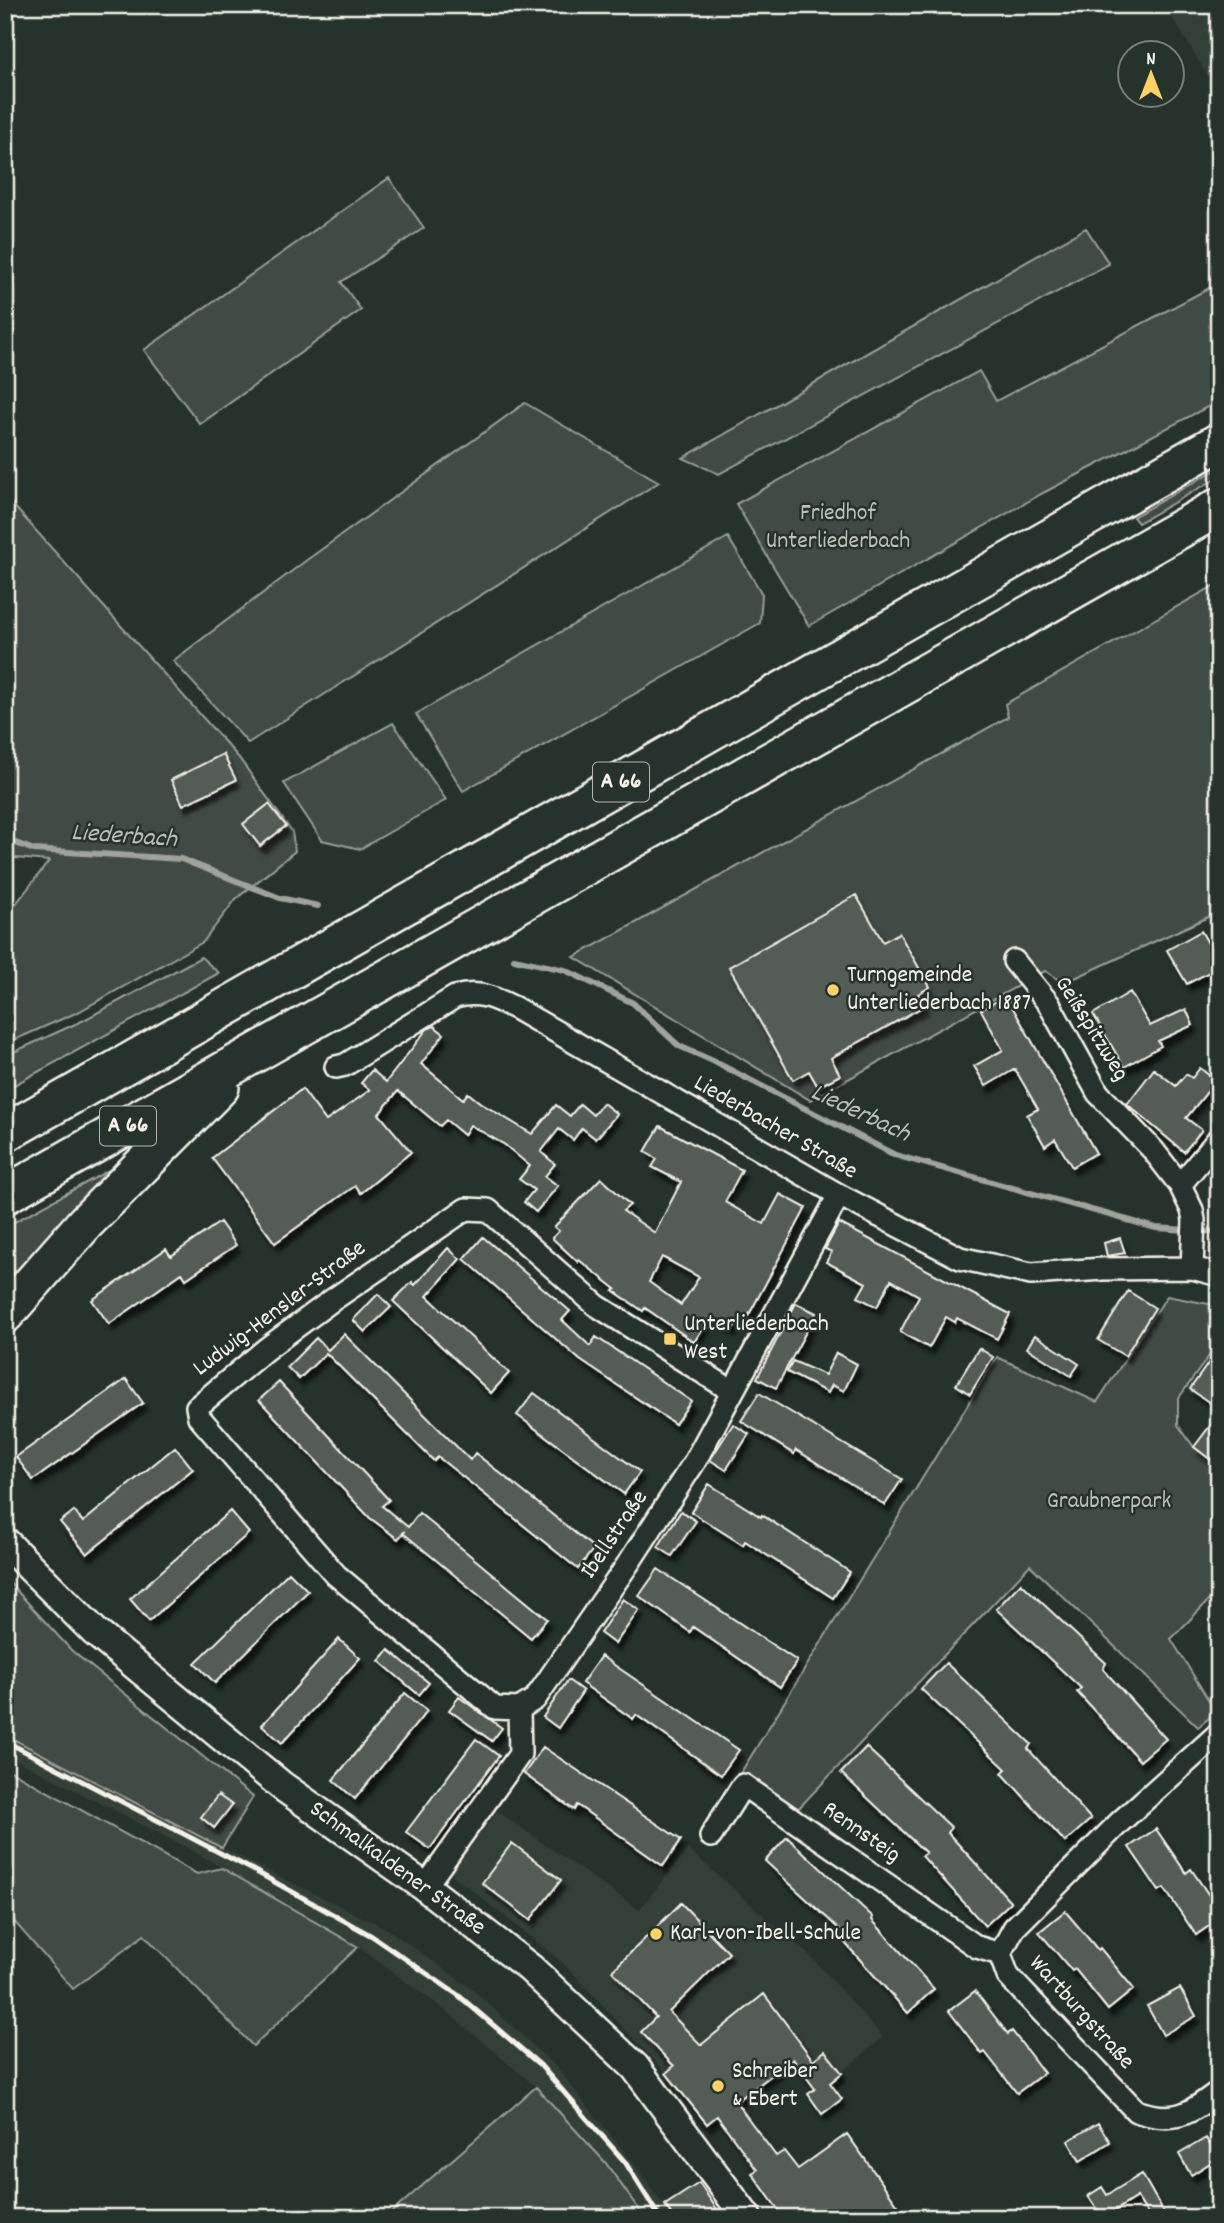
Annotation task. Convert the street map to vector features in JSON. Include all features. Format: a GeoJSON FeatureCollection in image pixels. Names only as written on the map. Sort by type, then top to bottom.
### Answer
{"type":"FeatureCollection","features":[{"type":"Feature","properties":{"kind":"highway","name":"A 66"},"geometry":{"type":"LineString","coordinates":[[1175,467],[1219,436]]}},
{"type":"Feature","properties":{"kind":"highway","name":"A 66"},"geometry":{"type":"LineString","coordinates":[[5,1133],[1219,442]]}},
{"type":"Feature","properties":{"kind":"highway","name":"A 66"},"geometry":{"type":"LineString","coordinates":[[5,1195],[1219,507]]}},
{"type":"Feature","properties":{"kind":"highway"},"geometry":{"type":"LineString","coordinates":[[5,1314],[85,1223],[250,1057]]}},
{"type":"Feature","properties":{"kind":"highway"},"geometry":{"type":"LineString","coordinates":[[5,1117],[68,1097]]}},
{"type":"Feature","properties":{"kind":"main road","name":"Schmalkaldener Straße"},"geometry":{"type":"LineString","coordinates":[[9,1543],[95,1632],[271,1777],[425,1887],[530,1968],[635,2067],[747,2218]]}},
{"type":"Feature","properties":{"kind":"street","name":"Geißspitzweg"},"geometry":{"type":"LineString","coordinates":[[1014,961],[1049,1004],[1098,1093],[1153,1150],[1180,1185],[1194,1220],[1192,1268]]}},
{"type":"Feature","properties":{"kind":"street","name":"Liederbacher Straße"},"geometry":{"type":"LineString","coordinates":[[336,1068],[455,997],[481,993],[515,1008],[839,1195],[960,1258],[1031,1274],[1103,1269],[1192,1268],[1219,1275]]}},
{"type":"Feature","properties":{"kind":"street"},"geometry":{"type":"LineString","coordinates":[[1180,1185],[1219,1138]]}},
{"type":"Feature","properties":{"kind":"street","name":"Ibellstraße"},"geometry":{"type":"LineString","coordinates":[[519,1709],[535,1699],[695,1461],[839,1195]]}},
{"type":"Feature","properties":{"kind":"street","name":"Ludwig-Hensler-Straße"},"geometry":{"type":"LineString","coordinates":[[519,1709],[495,1708],[336,1575],[199,1417],[197,1407],[266,1349],[331,1301],[466,1209],[488,1210],[596,1305],[732,1391]]}},
{"type":"Feature","properties":{"kind":"street"},"geometry":{"type":"LineString","coordinates":[[425,1887],[520,1754],[519,1709]]}},
{"type":"Feature","properties":{"kind":"street","name":"Wartburgstraße"},"geometry":{"type":"LineString","coordinates":[[1219,1733],[1120,1822],[1014,1928],[1000,1954],[1008,1976],[1136,2111],[1156,2118],[1183,2116],[1219,2091]]}},
{"type":"Feature","properties":{"kind":"street","name":"Rennsteig"},"geometry":{"type":"LineString","coordinates":[[711,1836],[743,1785],[978,1947],[1000,1954]]}},
{"type":"Feature","properties":{"kind":"shaded area"},"geometry":{"type":"Polygon","coordinates":[[[1165,5],[1219,5],[1219,95],[1186,38],[1165,5]]]}},
{"type":"Feature","properties":{"kind":"shaded area"},"geometry":{"type":"Polygon","coordinates":[[[5,1735],[244,1859],[389,1930],[472,1989],[557,2068],[631,2160],[673,2218],[645,2218],[605,2162],[536,2087],[445,2010],[358,1947],[195,1852],[5,1754],[5,1735]]]}},
{"type":"Feature","properties":{"kind":"shaded area","name":"Karl-von-Ibell-Schule"},"geometry":{"type":"Polygon","coordinates":[[[497,1811],[639,1910],[688,1849],[811,1957],[883,2037],[834,2079],[764,1995],[666,2073],[563,1963],[450,1873],[497,1811]]]}},
{"type":"Feature","properties":{"kind":"green space"},"geometry":{"type":"Polygon","coordinates":[[[389,178],[424,228],[341,282],[361,310],[200,424],[144,350],[389,178]]]}},
{"type":"Feature","properties":{"kind":"green space"},"geometry":{"type":"Polygon","coordinates":[[[1086,228],[1109,264],[719,474],[683,458],[1086,228]]]}},
{"type":"Feature","properties":{"kind":"green space","name":"Friedhof Unterliederbach"},"geometry":{"type":"Polygon","coordinates":[[[1219,283],[1219,401],[1043,493],[809,626],[736,504],[979,371],[996,401],[1219,283]]]}},
{"type":"Feature","properties":{"kind":"green space"},"geometry":{"type":"Polygon","coordinates":[[[525,403],[659,482],[248,743],[173,661],[304,562],[525,403]]]}},
{"type":"Feature","properties":{"kind":"green space"},"geometry":{"type":"Polygon","coordinates":[[[1219,468],[1219,477],[1138,523],[1133,517],[1219,468]]]}},
{"type":"Feature","properties":{"kind":"green space"},"geometry":{"type":"Polygon","coordinates":[[[5,496],[239,758],[292,832],[295,851],[236,899],[203,942],[78,1012],[5,1044],[5,918],[49,861],[5,857],[5,496]]]}},
{"type":"Feature","properties":{"kind":"green space"},"geometry":{"type":"Polygon","coordinates":[[[728,537],[762,594],[760,623],[463,791],[416,714],[728,537]]]}},
{"type":"Feature","properties":{"kind":"green space"},"geometry":{"type":"Polygon","coordinates":[[[1219,583],[1219,912],[1064,983],[1045,971],[810,1100],[574,957],[1008,717],[1005,704],[1219,583]]]}},
{"type":"Feature","properties":{"kind":"green space"},"geometry":{"type":"Polygon","coordinates":[[[393,723],[446,800],[360,849],[322,840],[284,783],[393,723]]]}},
{"type":"Feature","properties":{"kind":"green space"},"geometry":{"type":"Polygon","coordinates":[[[201,957],[219,973],[5,1090],[5,1056],[82,1021],[201,957]]]}},
{"type":"Feature","properties":{"kind":"green space"},"geometry":{"type":"Polygon","coordinates":[[[133,1157],[5,1289],[5,1227],[133,1157]]]}},
{"type":"Feature","properties":{"kind":"green space","name":"Graubnerpark"},"geometry":{"type":"Polygon","coordinates":[[[1167,1296],[1219,1306],[1219,1342],[1178,1399],[1178,1425],[1194,1447],[1219,1466],[1219,1590],[1171,1639],[1216,1712],[1198,1727],[1030,1565],[797,1810],[740,1774],[997,1357],[1097,1402],[1167,1296]]]}},
{"type":"Feature","properties":{"kind":"green space"},"geometry":{"type":"Polygon","coordinates":[[[5,1578],[72,1651],[253,1797],[222,1848],[5,1735],[5,1578]]]}},
{"type":"Feature","properties":{"kind":"green space"},"geometry":{"type":"Polygon","coordinates":[[[5,1768],[197,1874],[222,1868],[358,1947],[253,2046],[144,1935],[73,1989],[5,1911],[5,1768]]]}},
{"type":"Feature","properties":{"kind":"green space"},"geometry":{"type":"Polygon","coordinates":[[[536,2087],[605,2162],[645,2218],[385,2218],[536,2087]]]}},
{"type":"Feature","properties":{"kind":"building"},"geometry":{"type":"Polygon","coordinates":[[[223,754],[236,780],[183,805],[171,780],[223,754]]]}},
{"type":"Feature","properties":{"kind":"building"},"geometry":{"type":"Polygon","coordinates":[[[269,804],[286,826],[260,846],[243,824],[269,804]]]}},
{"type":"Feature","properties":{"kind":"building","name":"Turngemeinde Unterliederbach 1887"},"geometry":{"type":"Polygon","coordinates":[[[856,895],[883,942],[899,933],[930,987],[918,994],[924,1006],[831,1058],[840,1075],[818,1087],[809,1071],[793,1080],[729,967],[856,895]]]}},
{"type":"Feature","properties":{"kind":"building"},"geometry":{"type":"Polygon","coordinates":[[[1201,931],[1219,962],[1219,967],[1187,984],[1167,950],[1201,931]]]}},
{"type":"Feature","properties":{"kind":"building"},"geometry":{"type":"Polygon","coordinates":[[[1130,992],[1150,1026],[1186,1009],[1193,1025],[1158,1041],[1161,1046],[1124,1067],[1093,1014],[1130,992]]]}},
{"type":"Feature","properties":{"kind":"building"},"geometry":{"type":"Polygon","coordinates":[[[1006,996],[1096,1153],[1072,1167],[1055,1139],[1045,1146],[1027,1115],[1038,1109],[1015,1069],[986,1086],[974,1066],[1003,1050],[981,1010],[1006,996]]]}},
{"type":"Feature","properties":{"kind":"building"},"geometry":{"type":"Polygon","coordinates":[[[434,1026],[444,1034],[421,1064],[463,1099],[468,1093],[532,1134],[556,1105],[570,1116],[580,1104],[593,1115],[603,1103],[617,1114],[596,1139],[582,1128],[573,1140],[559,1129],[541,1152],[555,1164],[545,1176],[558,1186],[536,1212],[524,1202],[534,1190],[519,1179],[530,1166],[505,1145],[470,1125],[464,1135],[446,1120],[440,1126],[398,1091],[379,1114],[411,1152],[361,1193],[355,1186],[275,1243],[212,1158],[302,1089],[326,1121],[370,1090],[361,1083],[372,1070],[386,1082],[427,1029],[434,1026]]]}},
{"type":"Feature","properties":{"kind":"building"},"geometry":{"type":"Polygon","coordinates":[[[1200,1068],[1216,1081],[1186,1118],[1202,1130],[1184,1152],[1127,1104],[1154,1069],[1176,1086],[1186,1074],[1192,1078],[1200,1068]]]}},
{"type":"Feature","properties":{"kind":"building"},"geometry":{"type":"Polygon","coordinates":[[[660,1126],[742,1170],[725,1202],[764,1224],[780,1194],[806,1208],[743,1326],[737,1323],[732,1330],[710,1318],[694,1342],[645,1308],[643,1311],[614,1291],[616,1289],[579,1260],[578,1262],[552,1238],[559,1231],[554,1227],[601,1178],[630,1205],[623,1211],[655,1233],[681,1182],[652,1167],[657,1159],[645,1152],[660,1126]],[[662,1257],[649,1282],[681,1305],[699,1277],[662,1257]]]}},
{"type":"Feature","properties":{"kind":"building"},"geometry":{"type":"Polygon","coordinates":[[[220,1222],[236,1245],[186,1279],[182,1273],[109,1324],[92,1300],[166,1249],[171,1256],[220,1222]]]}},
{"type":"Feature","properties":{"kind":"building"},"geometry":{"type":"Polygon","coordinates":[[[839,1223],[1010,1314],[997,1339],[957,1318],[955,1322],[946,1317],[929,1348],[900,1332],[919,1296],[891,1280],[877,1307],[858,1297],[866,1283],[826,1262],[832,1252],[825,1249],[839,1223]]]}},
{"type":"Feature","properties":{"kind":"building"},"geometry":{"type":"Polygon","coordinates":[[[483,1237],[570,1311],[562,1320],[590,1346],[596,1337],[691,1401],[675,1424],[580,1360],[464,1259],[483,1237]]]}},
{"type":"Feature","properties":{"kind":"building"},"geometry":{"type":"Polygon","coordinates":[[[1120,1238],[1125,1253],[1107,1256],[1104,1243],[1120,1238]]]}},
{"type":"Feature","properties":{"kind":"building"},"geometry":{"type":"Polygon","coordinates":[[[448,1248],[460,1259],[427,1296],[509,1373],[491,1393],[393,1301],[412,1282],[415,1285],[448,1248]]]}},
{"type":"Feature","properties":{"kind":"building"},"geometry":{"type":"Polygon","coordinates":[[[1128,1291],[1155,1308],[1125,1356],[1098,1340],[1128,1291]]]}},
{"type":"Feature","properties":{"kind":"building"},"geometry":{"type":"Polygon","coordinates":[[[378,1294],[391,1307],[365,1332],[353,1320],[378,1294]]]}},
{"type":"Feature","properties":{"kind":"building"},"geometry":{"type":"Polygon","coordinates":[[[796,1303],[816,1313],[776,1388],[757,1378],[796,1303]]]}},
{"type":"Feature","properties":{"kind":"building"},"geometry":{"type":"Polygon","coordinates":[[[344,1334],[470,1460],[475,1453],[594,1548],[578,1569],[438,1457],[434,1461],[326,1353],[299,1379],[287,1367],[316,1338],[328,1350],[344,1334]]]}},
{"type":"Feature","properties":{"kind":"building"},"geometry":{"type":"Polygon","coordinates":[[[1035,1335],[1079,1364],[1071,1376],[1027,1348],[1035,1335]]]}},
{"type":"Feature","properties":{"kind":"building"},"geometry":{"type":"Polygon","coordinates":[[[979,1348],[993,1357],[970,1394],[956,1385],[979,1348]]]}},
{"type":"Feature","properties":{"kind":"building"},"geometry":{"type":"Polygon","coordinates":[[[1219,1348],[1219,1397],[1213,1405],[1190,1389],[1219,1348]]]}},
{"type":"Feature","properties":{"kind":"building"},"geometry":{"type":"Polygon","coordinates":[[[836,1353],[857,1364],[844,1391],[832,1385],[828,1393],[787,1372],[793,1361],[825,1375],[836,1353]]]}},
{"type":"Feature","properties":{"kind":"building"},"geometry":{"type":"Polygon","coordinates":[[[126,1379],[143,1403],[33,1480],[16,1457],[126,1379]]]}},
{"type":"Feature","properties":{"kind":"building"},"geometry":{"type":"Polygon","coordinates":[[[279,1382],[389,1500],[382,1506],[408,1527],[419,1513],[547,1619],[531,1638],[403,1533],[398,1539],[370,1518],[259,1400],[279,1382]]]}},
{"type":"Feature","properties":{"kind":"building"},"geometry":{"type":"Polygon","coordinates":[[[534,1393],[640,1472],[624,1494],[517,1415],[534,1393]]]}},
{"type":"Feature","properties":{"kind":"building"},"geometry":{"type":"Polygon","coordinates":[[[759,1393],[902,1479],[885,1505],[796,1450],[794,1454],[741,1421],[759,1393]]]}},
{"type":"Feature","properties":{"kind":"building"},"geometry":{"type":"Polygon","coordinates":[[[1219,1414],[1219,1466],[1194,1447],[1219,1414]]]}},
{"type":"Feature","properties":{"kind":"building"},"geometry":{"type":"Polygon","coordinates":[[[733,1424],[749,1434],[726,1470],[710,1460],[733,1424]]]}},
{"type":"Feature","properties":{"kind":"building"},"geometry":{"type":"Polygon","coordinates":[[[175,1447],[193,1469],[87,1554],[60,1522],[74,1511],[83,1522],[175,1447]]]}},
{"type":"Feature","properties":{"kind":"building"},"geometry":{"type":"Polygon","coordinates":[[[709,1484],[850,1572],[833,1598],[745,1541],[743,1545],[691,1512],[709,1484]]]}},
{"type":"Feature","properties":{"kind":"building"},"geometry":{"type":"Polygon","coordinates":[[[230,1511],[249,1533],[149,1621],[130,1599],[230,1511]]]}},
{"type":"Feature","properties":{"kind":"building"},"geometry":{"type":"Polygon","coordinates":[[[681,1511],[696,1521],[672,1556],[658,1547],[681,1511]]]}},
{"type":"Feature","properties":{"kind":"building"},"geometry":{"type":"Polygon","coordinates":[[[658,1569],[797,1661],[780,1687],[693,1627],[690,1632],[639,1596],[658,1569]]]}},
{"type":"Feature","properties":{"kind":"building"},"geometry":{"type":"Polygon","coordinates":[[[289,1572],[308,1591],[215,1683],[195,1663],[289,1572]]]}},
{"type":"Feature","properties":{"kind":"building"},"geometry":{"type":"Polygon","coordinates":[[[1021,1583],[1106,1663],[1103,1669],[1166,1739],[1140,1761],[1077,1692],[1081,1688],[996,1609],[1021,1583]]]}},
{"type":"Feature","properties":{"kind":"building"},"geometry":{"type":"Polygon","coordinates":[[[623,1599],[639,1610],[615,1644],[600,1633],[623,1599]]]}},
{"type":"Feature","properties":{"kind":"building"},"geometry":{"type":"Polygon","coordinates":[[[339,1639],[360,1658],[282,1743],[262,1725],[339,1639]]]}},
{"type":"Feature","properties":{"kind":"building"},"geometry":{"type":"Polygon","coordinates":[[[389,1650],[429,1683],[419,1695],[379,1661],[389,1650]]]}},
{"type":"Feature","properties":{"kind":"building"},"geometry":{"type":"Polygon","coordinates":[[[601,1656],[739,1750],[721,1775],[636,1715],[633,1719],[582,1683],[601,1656]]]}},
{"type":"Feature","properties":{"kind":"building"},"geometry":{"type":"Polygon","coordinates":[[[946,1663],[1031,1744],[1028,1749],[1091,1819],[1065,1842],[1002,1773],[1006,1769],[921,1689],[946,1663]]]}},
{"type":"Feature","properties":{"kind":"building"},"geometry":{"type":"Polygon","coordinates":[[[568,1680],[583,1691],[558,1728],[543,1717],[568,1680]]]}},
{"type":"Feature","properties":{"kind":"building"},"geometry":{"type":"Polygon","coordinates":[[[405,1693],[427,1711],[355,1799],[333,1780],[405,1693]]]}},
{"type":"Feature","properties":{"kind":"building"},"geometry":{"type":"Polygon","coordinates":[[[459,1697],[502,1728],[492,1741],[449,1710],[459,1697]]]}},
{"type":"Feature","properties":{"kind":"building"},"geometry":{"type":"Polygon","coordinates":[[[476,1739],[499,1756],[430,1849],[406,1832],[476,1739]]]}},
{"type":"Feature","properties":{"kind":"building"},"geometry":{"type":"Polygon","coordinates":[[[543,1747],[681,1840],[663,1866],[577,1805],[574,1810],[524,1774],[543,1747]]]}},
{"type":"Feature","properties":{"kind":"building"},"geometry":{"type":"Polygon","coordinates":[[[866,1747],[951,1827],[948,1833],[1011,1902],[985,1926],[922,1856],[926,1853],[841,1773],[866,1747]]]}},
{"type":"Feature","properties":{"kind":"building"},"geometry":{"type":"Polygon","coordinates":[[[218,1795],[232,1805],[214,1828],[201,1817],[218,1795]]]}},
{"type":"Feature","properties":{"kind":"building"},"geometry":{"type":"Polygon","coordinates":[[[1156,1829],[1186,1873],[1191,1869],[1219,1910],[1219,1919],[1196,1935],[1164,1888],[1159,1891],[1129,1847],[1156,1829]]]}},
{"type":"Feature","properties":{"kind":"building"},"geometry":{"type":"Polygon","coordinates":[[[787,1837],[873,1917],[872,1920],[934,1989],[908,2013],[845,1943],[850,1939],[765,1861],[787,1837]]]}},
{"type":"Feature","properties":{"kind":"building"},"geometry":{"type":"Polygon","coordinates":[[[512,1843],[561,1880],[530,1920],[482,1883],[512,1843]]]}},
{"type":"Feature","properties":{"kind":"building"},"geometry":{"type":"Polygon","coordinates":[[[681,1903],[729,1953],[669,2012],[701,2045],[764,1994],[813,2060],[825,2051],[842,2073],[830,2083],[842,2099],[822,2114],[808,2094],[815,2089],[793,2059],[736,2102],[776,2156],[784,2151],[798,2169],[847,2134],[907,2218],[784,2218],[752,2173],[757,2170],[717,2116],[707,2124],[666,2073],[674,2066],[641,2032],[656,2017],[612,1971],[681,1903]]]}},
{"type":"Feature","properties":{"kind":"building"},"geometry":{"type":"Polygon","coordinates":[[[1065,1911],[1134,1989],[1108,2010],[1075,1969],[1072,1971],[1039,1932],[1065,1911]]]}},
{"type":"Feature","properties":{"kind":"building"},"geometry":{"type":"Polygon","coordinates":[[[1180,1988],[1196,2016],[1163,2035],[1147,2006],[1180,1988]]]}},
{"type":"Feature","properties":{"kind":"building"},"geometry":{"type":"Polygon","coordinates":[[[975,1991],[1008,2034],[1012,2031],[1044,2073],[1017,2093],[949,2011],[975,1991]]]}},
{"type":"Feature","properties":{"kind":"building"},"geometry":{"type":"Polygon","coordinates":[[[1098,2123],[1110,2142],[1080,2161],[1068,2141],[1098,2123]]]}},
{"type":"Feature","properties":{"kind":"building"},"geometry":{"type":"Polygon","coordinates":[[[1206,2138],[1218,2158],[1191,2175],[1179,2154],[1206,2138]]]}},
{"type":"Feature","properties":{"kind":"building"},"geometry":{"type":"Polygon","coordinates":[[[1142,2174],[1167,2218],[1150,2218],[1137,2197],[1103,2218],[1088,2196],[1102,2187],[1107,2195],[1142,2174]]]}},
{"type":"Feature","properties":{"kind":"building"},"geometry":{"type":"Polygon","coordinates":[[[699,2183],[723,2218],[674,2218],[665,2205],[699,2183]]]}},
{"type":"Feature","properties":{"kind":"waterway","name":"Liederbach"},"geometry":{"type":"LineString","coordinates":[[5,839],[34,850],[181,859],[280,898],[318,906]]}},
{"type":"Feature","properties":{"kind":"waterway","name":"Liederbach"},"geometry":{"type":"LineString","coordinates":[[514,959],[565,970],[633,1003],[679,1046],[895,1155],[1156,1228],[1219,1232]]}},
{"type":"Feature","properties":{"kind":"railway"},"geometry":{"type":"LineString","coordinates":[[5,1741],[251,1869],[372,1936],[458,1995],[540,2065],[625,2162],[660,2218]]}},
{"type":"Feature","properties":{"kind":"place","name":"Turngemeinde Unterliederbach 1887"},"geometry":{"type":"Point","coordinates":[833,990]}},
{"type":"Feature","properties":{"kind":"place","name":"Unterliederbach West"},"geometry":{"type":"Point","coordinates":[670,1339]}},
{"type":"Feature","properties":{"kind":"place","name":"Karl-von-Ibell-Schule"},"geometry":{"type":"Point","coordinates":[656,1934]}},
{"type":"Feature","properties":{"kind":"place","name":"Schreiber & Ebert"},"geometry":{"type":"Point","coordinates":[718,2086]}}]}
